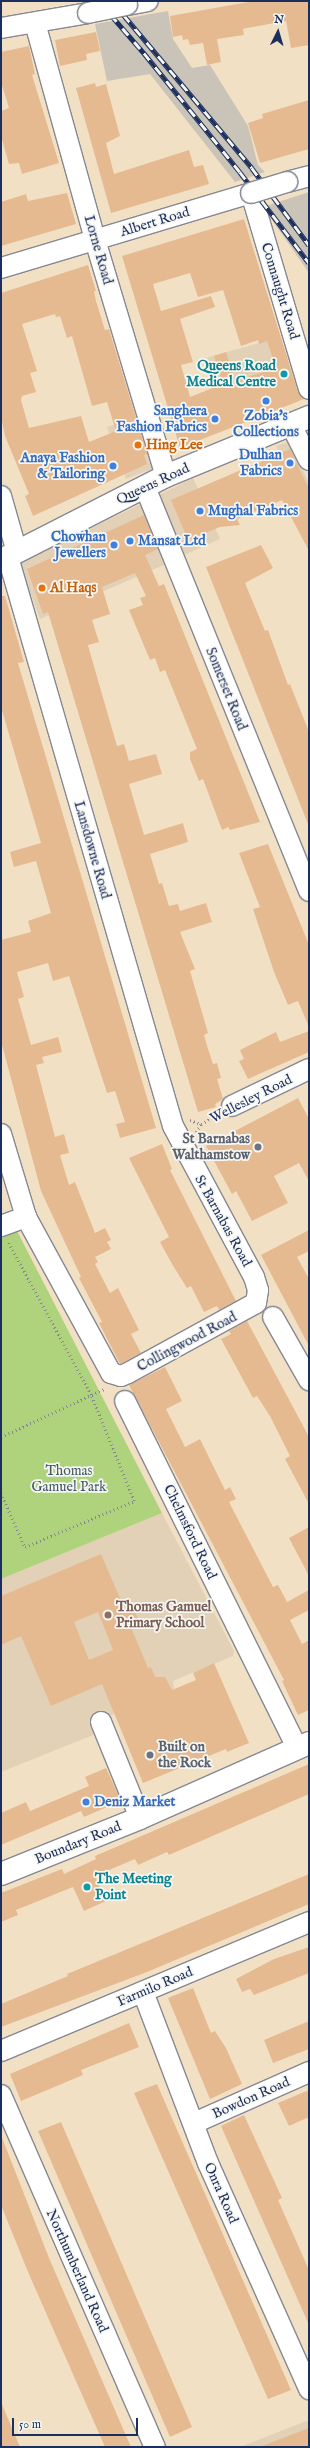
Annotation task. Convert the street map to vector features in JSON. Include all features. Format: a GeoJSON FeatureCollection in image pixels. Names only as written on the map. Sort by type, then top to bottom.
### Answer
{"type":"FeatureCollection","features":[{"type":"Feature","properties":{"kind":"street"},"geometry":{"type":"LineString","coordinates":[[1,28],[35,23],[142,2]]}},
{"type":"Feature","properties":{"kind":"street","name":"Lorne Road"},"geometry":{"type":"LineString","coordinates":[[35,23],[95,240],[166,476]]}},
{"type":"Feature","properties":{"kind":"street","name":"Albert Road"},"geometry":{"type":"LineString","coordinates":[[1,268],[309,176]]}},
{"type":"Feature","properties":{"kind":"street","name":"Connaught Road"},"geometry":{"type":"LineString","coordinates":[[251,193],[309,389]]}},
{"type":"Feature","properties":{"kind":"street"},"geometry":{"type":"LineString","coordinates":[[300,421],[309,460]]}},
{"type":"Feature","properties":{"kind":"street","name":"Queens Road"},"geometry":{"type":"LineString","coordinates":[[9,556],[166,476],[300,421]]}},
{"type":"Feature","properties":{"kind":"street","name":"Somerset Road"},"geometry":{"type":"LineString","coordinates":[[145,487],[309,891]]}},
{"type":"Feature","properties":{"kind":"street","name":"Lansdowne Road"},"geometry":{"type":"LineString","coordinates":[[1,496],[9,556],[188,1137]]}},
{"type":"Feature","properties":{"kind":"street","name":"Wellesley Road"},"geometry":{"type":"LineString","coordinates":[[232,1106],[309,1069]]}},
{"type":"Feature","properties":{"kind":"street"},"geometry":{"type":"LineString","coordinates":[[1,1134],[26,1217],[114,1381]]}},
{"type":"Feature","properties":{"kind":"street","name":"St Barnabas Road"},"geometry":{"type":"LineString","coordinates":[[188,1137],[254,1277],[258,1290],[256,1303]]}},
{"type":"Feature","properties":{"kind":"street"},"geometry":{"type":"LineString","coordinates":[[5,1234],[26,1217]]}},
{"type":"Feature","properties":{"kind":"street","name":"Collingwood Road"},"geometry":{"type":"LineString","coordinates":[[114,1381],[256,1303]]}},
{"type":"Feature","properties":{"kind":"street"},"geometry":{"type":"LineString","coordinates":[[273,1317],[309,1380]]}},
{"type":"Feature","properties":{"kind":"street","name":"Chelmsford Road"},"geometry":{"type":"LineString","coordinates":[[125,1401],[303,1746]]}},
{"type":"Feature","properties":{"kind":"street"},"geometry":{"type":"LineString","coordinates":[[101,1722],[140,1818]]}},
{"type":"Feature","properties":{"kind":"street","name":"Boundary Road"},"geometry":{"type":"LineString","coordinates":[[1,1874],[140,1818],[303,1746]]}},
{"type":"Feature","properties":{"kind":"street","name":"Farmilo Road"},"geometry":{"type":"LineString","coordinates":[[1,2051],[309,1922]]}},
{"type":"Feature","properties":{"kind":"street","name":"Onra Road"},"geometry":{"type":"LineString","coordinates":[[143,1992],[208,2163],[309,2389]]}},
{"type":"Feature","properties":{"kind":"street","name":"Bowdon Road"},"geometry":{"type":"LineString","coordinates":[[194,2123],[309,2072]]}},
{"type":"Feature","properties":{"kind":"street","name":"Northumberland Road"},"geometry":{"type":"LineString","coordinates":[[1,2095],[155,2447]]}},
{"type":"Feature","properties":{"kind":"path","name":"Wellesley Road"},"geometry":{"type":"LineString","coordinates":[[188,1137],[201,1124],[232,1106]]}},
{"type":"Feature","properties":{"kind":"path"},"geometry":{"type":"LineString","coordinates":[[1,1493],[25,1547],[134,1501],[91,1395],[5,1234]]}},
{"type":"Feature","properties":{"kind":"path"},"geometry":{"type":"LineString","coordinates":[[1,1437],[91,1395],[114,1381]]}},
{"type":"Feature","properties":{"kind":"shaded area"},"geometry":{"type":"Polygon","coordinates":[[[168,11],[173,39],[192,68],[210,65],[248,126],[258,165],[265,172],[235,182],[150,74],[107,81],[95,24],[168,11]]]}},
{"type":"Feature","properties":{"kind":"shaded area"},"geometry":{"type":"Polygon","coordinates":[[[309,192],[309,273],[263,207],[309,192]]]}},
{"type":"Feature","properties":{"kind":"shaded area"},"geometry":{"type":"Polygon","coordinates":[[[281,337],[299,401],[229,428],[205,358],[281,337]]]}},
{"type":"Feature","properties":{"kind":"shaded area"},"geometry":{"type":"Polygon","coordinates":[[[140,418],[156,467],[126,479],[107,427],[140,418]]]}},
{"type":"Feature","properties":{"kind":"shaded area"},"geometry":{"type":"Polygon","coordinates":[[[291,441],[309,484],[309,502],[301,506],[276,446],[291,441]]]}},
{"type":"Feature","properties":{"kind":"shaded area"},"geometry":{"type":"Polygon","coordinates":[[[193,478],[220,539],[182,556],[157,496],[193,478]]]}},
{"type":"Feature","properties":{"kind":"shaded area"},"geometry":{"type":"Polygon","coordinates":[[[141,504],[166,564],[40,619],[19,563],[141,504]]]}},
{"type":"Feature","properties":{"kind":"shaded area","name":"Thomas Gamuel Primary School"},"geometry":{"type":"Polygon","coordinates":[[[162,1513],[234,1651],[233,1656],[173,1681],[174,1689],[107,1717],[98,1723],[93,1735],[1,1772],[1,1579],[162,1513]]]}},
{"type":"Feature","properties":{"kind":"shaded area"},"geometry":{"type":"Polygon","coordinates":[[[309,2420],[309,2447],[240,2447],[309,2420]]]}},
{"type":"Feature","properties":{"kind":"green space","name":"Thomas Gamuel Park"},"geometry":{"type":"Polygon","coordinates":[[[16,1229],[162,1513],[1,1579],[1,1234],[16,1229]]]}},
{"type":"Feature","properties":{"kind":"building"},"geometry":{"type":"Polygon","coordinates":[[[254,1],[309,1],[309,45],[291,48],[286,21],[247,28],[243,29],[244,35],[217,39],[221,62],[207,65],[203,43],[190,45],[188,39],[183,40],[182,35],[173,37],[170,16],[254,1]]]}},
{"type":"Feature","properties":{"kind":"building"},"geometry":{"type":"Polygon","coordinates":[[[96,32],[100,51],[86,54],[87,60],[60,66],[55,40],[96,32]]]}},
{"type":"Feature","properties":{"kind":"building"},"geometry":{"type":"Polygon","coordinates":[[[29,46],[35,74],[32,75],[59,163],[22,174],[19,163],[9,164],[1,136],[1,111],[9,108],[1,82],[1,52],[29,46]]]}},
{"type":"Feature","properties":{"kind":"building"},"geometry":{"type":"Polygon","coordinates":[[[95,83],[96,87],[106,84],[120,136],[106,143],[114,174],[189,150],[194,167],[203,165],[209,184],[111,213],[76,88],[95,83]]]}},
{"type":"Feature","properties":{"kind":"building"},"geometry":{"type":"Polygon","coordinates":[[[309,100],[309,149],[260,163],[248,123],[263,118],[262,114],[309,100]]]}},
{"type":"Feature","properties":{"kind":"building"},"geometry":{"type":"Polygon","coordinates":[[[67,193],[76,224],[1,246],[1,202],[26,194],[28,201],[67,193]]]}},
{"type":"Feature","properties":{"kind":"building"},"geometry":{"type":"Polygon","coordinates":[[[244,219],[298,392],[304,399],[180,448],[122,256],[244,219]],[[190,273],[153,284],[161,311],[211,296],[215,307],[180,319],[193,362],[181,365],[190,397],[223,384],[214,356],[226,352],[235,381],[276,368],[267,341],[259,344],[258,340],[241,346],[223,290],[198,297],[190,273]]]}},
{"type":"Feature","properties":{"kind":"building"},"geometry":{"type":"Polygon","coordinates":[[[88,265],[96,291],[94,291],[96,301],[105,330],[109,329],[147,454],[144,455],[147,464],[33,516],[25,496],[29,494],[5,436],[1,416],[1,293],[88,265]],[[55,314],[22,324],[37,371],[30,373],[36,392],[22,396],[21,400],[29,428],[81,416],[89,442],[116,431],[107,402],[92,406],[72,336],[67,338],[60,316],[56,317],[55,314]]]}},
{"type":"Feature","properties":{"kind":"building"},"geometry":{"type":"Polygon","coordinates":[[[290,449],[309,489],[309,551],[282,500],[237,519],[240,525],[220,527],[188,540],[171,500],[290,449]]]}},
{"type":"Feature","properties":{"kind":"building"},"geometry":{"type":"Polygon","coordinates":[[[144,515],[158,549],[145,555],[159,586],[164,584],[260,822],[230,830],[228,827],[222,830],[203,779],[199,781],[190,759],[190,752],[197,749],[165,670],[160,672],[155,658],[150,660],[129,610],[143,605],[140,598],[146,596],[135,573],[102,587],[110,614],[92,620],[99,642],[88,645],[117,746],[124,744],[129,761],[156,754],[162,774],[129,784],[144,835],[183,823],[188,842],[150,854],[159,884],[162,883],[169,906],[178,904],[180,911],[206,903],[212,922],[180,932],[195,969],[190,971],[208,1033],[204,1035],[213,1064],[217,1063],[221,1078],[217,1079],[223,1099],[215,1104],[216,1107],[198,1112],[48,612],[43,614],[27,569],[144,515]]]}},
{"type":"Feature","properties":{"kind":"building"},"geometry":{"type":"Polygon","coordinates":[[[261,545],[273,568],[245,583],[265,631],[268,630],[288,685],[290,684],[309,732],[308,824],[206,567],[261,545]]]}},
{"type":"Feature","properties":{"kind":"building"},"geometry":{"type":"Polygon","coordinates":[[[1,596],[5,596],[24,662],[18,663],[156,1128],[120,1138],[116,1124],[125,1122],[115,1091],[107,1093],[69,976],[53,981],[48,963],[17,972],[24,997],[18,999],[31,1045],[58,1037],[62,1052],[42,1057],[44,1063],[36,1065],[55,1137],[64,1134],[69,1153],[60,1155],[69,1185],[75,1182],[95,1233],[105,1228],[111,1240],[107,1242],[111,1249],[95,1257],[98,1262],[95,1264],[110,1293],[118,1288],[139,1330],[131,1334],[141,1353],[120,1364],[99,1323],[102,1322],[79,1278],[81,1277],[41,1191],[1,1041],[1,940],[31,932],[28,921],[51,913],[36,861],[14,867],[10,852],[41,843],[1,707],[1,596]]]}},
{"type":"Feature","properties":{"kind":"building"},"geometry":{"type":"Polygon","coordinates":[[[268,844],[309,945],[309,1027],[298,1001],[288,1005],[274,972],[253,909],[260,907],[239,853],[268,844]]]}},
{"type":"Feature","properties":{"kind":"building"},"geometry":{"type":"Polygon","coordinates":[[[309,1031],[309,1052],[248,1079],[239,1061],[244,1059],[240,1050],[276,1032],[280,1042],[309,1031]]]}},
{"type":"Feature","properties":{"kind":"building","name":"St Barnabas Walthamstow"},"geometry":{"type":"Polygon","coordinates":[[[298,1098],[309,1119],[309,1181],[299,1163],[274,1176],[288,1203],[252,1221],[236,1191],[232,1194],[206,1146],[298,1098]]]}},
{"type":"Feature","properties":{"kind":"building"},"geometry":{"type":"Polygon","coordinates":[[[162,1144],[172,1169],[170,1170],[236,1301],[219,1310],[217,1306],[204,1312],[191,1286],[187,1288],[172,1264],[160,1242],[169,1237],[129,1158],[162,1144]]]}},
{"type":"Feature","properties":{"kind":"building"},"geometry":{"type":"Polygon","coordinates":[[[309,1230],[309,1251],[297,1257],[309,1279],[309,1346],[261,1255],[309,1230]]]}},
{"type":"Feature","properties":{"kind":"building"},"geometry":{"type":"Polygon","coordinates":[[[247,1321],[309,1437],[309,1504],[285,1459],[290,1456],[270,1416],[257,1396],[253,1398],[221,1339],[231,1334],[229,1331],[247,1321]]]}},
{"type":"Feature","properties":{"kind":"building"},"geometry":{"type":"Polygon","coordinates":[[[165,1367],[182,1401],[166,1409],[185,1447],[200,1439],[225,1490],[230,1487],[236,1499],[229,1502],[273,1587],[278,1585],[287,1602],[309,1590],[309,1610],[290,1620],[302,1644],[309,1640],[309,1710],[298,1715],[282,1681],[284,1680],[129,1385],[165,1367]]]}},
{"type":"Feature","properties":{"kind":"building"},"geometry":{"type":"Polygon","coordinates":[[[309,1527],[309,1576],[289,1538],[309,1527]]]}},
{"type":"Feature","properties":{"kind":"building"},"geometry":{"type":"Polygon","coordinates":[[[101,1554],[125,1610],[133,1607],[139,1621],[130,1625],[148,1668],[151,1667],[155,1677],[165,1677],[172,1690],[196,1680],[193,1673],[214,1663],[249,1743],[227,1752],[226,1749],[143,1783],[102,1684],[51,1706],[21,1636],[1,1645],[1,1596],[101,1554]],[[98,1612],[74,1622],[89,1660],[113,1650],[98,1612]]]}},
{"type":"Feature","properties":{"kind":"building"},"geometry":{"type":"Polygon","coordinates":[[[309,1764],[309,1794],[169,1855],[167,1852],[138,1865],[135,1859],[95,1876],[106,1901],[84,1911],[73,1887],[16,1910],[18,1915],[1,1922],[1,1893],[62,1869],[64,1874],[96,1859],[95,1856],[309,1764]]]}},
{"type":"Feature","properties":{"kind":"building"},"geometry":{"type":"Polygon","coordinates":[[[106,1768],[121,1801],[84,1817],[81,1811],[1,1845],[1,1813],[26,1802],[30,1811],[89,1786],[85,1777],[106,1768]]]}},
{"type":"Feature","properties":{"kind":"building"},"geometry":{"type":"Polygon","coordinates":[[[309,1874],[309,1904],[147,1972],[1,2027],[1,2004],[68,1976],[67,1974],[309,1874]]]}},
{"type":"Feature","properties":{"kind":"building"},"geometry":{"type":"Polygon","coordinates":[[[309,1947],[309,1973],[254,1995],[250,1989],[242,1992],[236,1979],[274,1959],[309,1947]]]}},
{"type":"Feature","properties":{"kind":"building"},"geometry":{"type":"Polygon","coordinates":[[[193,1988],[211,2033],[215,2031],[226,2048],[242,2084],[210,2099],[168,1998],[193,1988]]]}},
{"type":"Feature","properties":{"kind":"building"},"geometry":{"type":"Polygon","coordinates":[[[309,2021],[309,2049],[273,2063],[264,2040],[309,2021]]]}},
{"type":"Feature","properties":{"kind":"building"},"geometry":{"type":"Polygon","coordinates":[[[129,2023],[139,2047],[81,2070],[83,2075],[21,2101],[10,2074],[129,2023]]]}},
{"type":"Feature","properties":{"kind":"building"},"geometry":{"type":"Polygon","coordinates":[[[157,2084],[291,2390],[268,2399],[134,2093],[157,2084]]]}},
{"type":"Feature","properties":{"kind":"building"},"geometry":{"type":"Polygon","coordinates":[[[309,2090],[309,2117],[289,2126],[278,2103],[309,2090]]]}},
{"type":"Feature","properties":{"kind":"building"},"geometry":{"type":"Polygon","coordinates":[[[244,2115],[282,2198],[278,2200],[309,2270],[309,2325],[221,2126],[244,2115]]]}},
{"type":"Feature","properties":{"kind":"building"},"geometry":{"type":"Polygon","coordinates":[[[61,2122],[192,2427],[170,2437],[38,2131],[61,2122]]]}},
{"type":"Feature","properties":{"kind":"building"},"geometry":{"type":"Polygon","coordinates":[[[1,2135],[49,2258],[131,2447],[105,2447],[28,2272],[1,2205],[1,2135]]]}},
{"type":"Feature","properties":{"kind":"building"},"geometry":{"type":"Polygon","coordinates":[[[1,2402],[20,2447],[1,2447],[1,2402]]]}},
{"type":"Feature","properties":{"kind":"building"},"geometry":{"type":"Polygon","coordinates":[[[309,2428],[309,2447],[262,2446],[309,2428]]]}},
{"type":"Feature","properties":{"kind":"railway"},"geometry":{"type":"LineString","coordinates":[[99,1],[144,53],[240,172],[309,263]]}},
{"type":"Feature","properties":{"kind":"railway"},"geometry":{"type":"LineString","coordinates":[[112,1],[252,168],[309,245]]}},
{"type":"Feature","properties":{"kind":"place","name":"Queens Road Medical Centre"},"geometry":{"type":"Point","coordinates":[284,374]}},
{"type":"Feature","properties":{"kind":"place","name":"Zobia's Collections"},"geometry":{"type":"Point","coordinates":[266,401]}},
{"type":"Feature","properties":{"kind":"place","name":"Sanghera Fashion Fabrics"},"geometry":{"type":"Point","coordinates":[215,419]}},
{"type":"Feature","properties":{"kind":"place","name":"Hing Lee"},"geometry":{"type":"Point","coordinates":[138,445]}},
{"type":"Feature","properties":{"kind":"place","name":"Dulhan Fabrics"},"geometry":{"type":"Point","coordinates":[290,463]}},
{"type":"Feature","properties":{"kind":"place","name":"Anaya Fashion & Tailoring"},"geometry":{"type":"Point","coordinates":[113,466]}},
{"type":"Feature","properties":{"kind":"place","name":"Mughal Fabrics"},"geometry":{"type":"Point","coordinates":[200,511]}},
{"type":"Feature","properties":{"kind":"place","name":"Mansat Ltd"},"geometry":{"type":"Point","coordinates":[130,541]}},
{"type":"Feature","properties":{"kind":"place","name":"Chowhan Jewellers"},"geometry":{"type":"Point","coordinates":[114,545]}},
{"type":"Feature","properties":{"kind":"place","name":"Al Haqs"},"geometry":{"type":"Point","coordinates":[42,588]}},
{"type":"Feature","properties":{"kind":"place","name":"St Barnabas Walthamstow"},"geometry":{"type":"Point","coordinates":[258,1147]}},
{"type":"Feature","properties":{"kind":"place","name":"Thomas Gamuel Primary School"},"geometry":{"type":"Point","coordinates":[108,1615]}},
{"type":"Feature","properties":{"kind":"place","name":"Built on the Rock"},"geometry":{"type":"Point","coordinates":[150,1755]}},
{"type":"Feature","properties":{"kind":"place","name":"Deniz Market"},"geometry":{"type":"Point","coordinates":[86,1802]}},
{"type":"Feature","properties":{"kind":"place","name":"The Meeting Point"},"geometry":{"type":"Point","coordinates":[87,1887]}}]}
